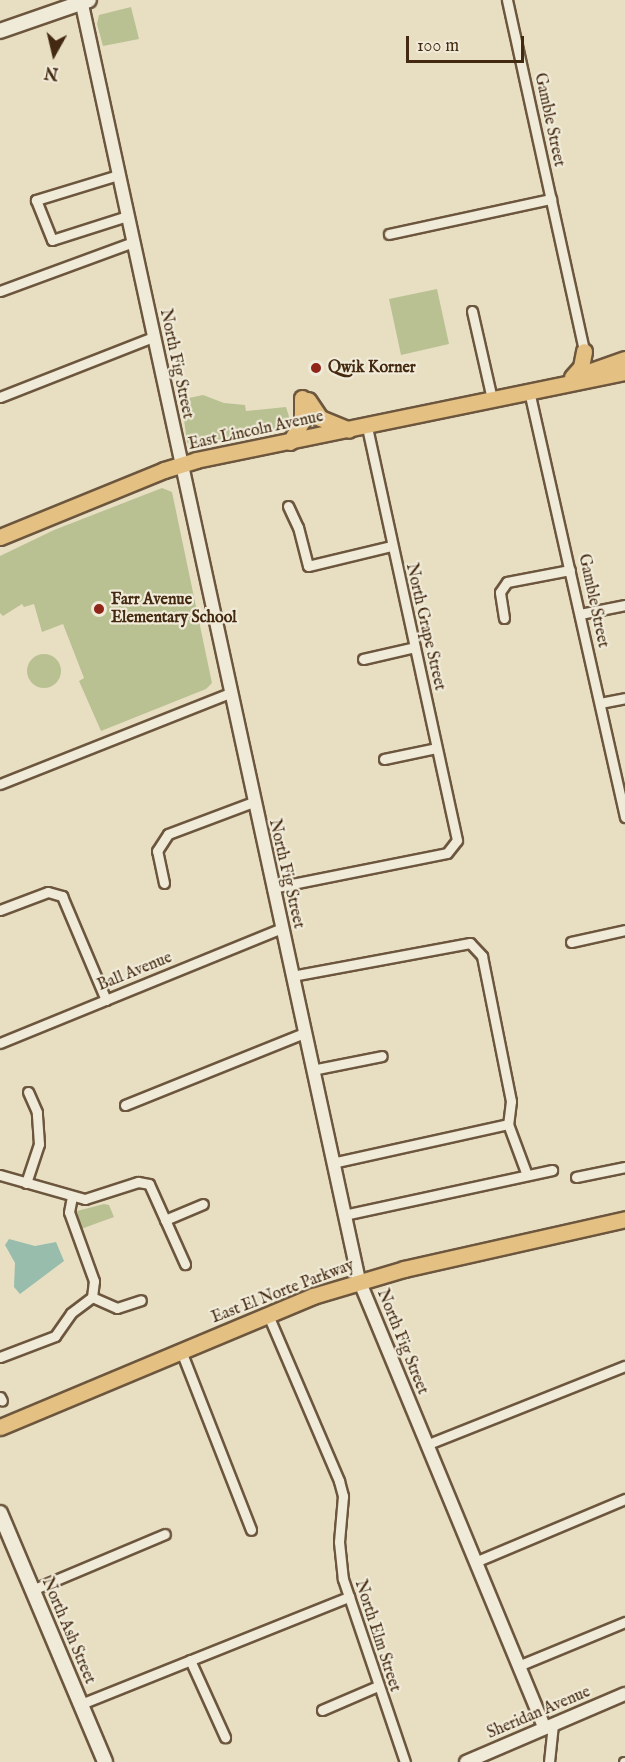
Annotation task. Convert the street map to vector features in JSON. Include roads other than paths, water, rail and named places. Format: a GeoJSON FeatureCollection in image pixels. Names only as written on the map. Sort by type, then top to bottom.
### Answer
{"type":"FeatureCollection","features":[{"type":"Feature","properties":{"kind":"main road"},"geometry":{"type":"LineString","coordinates":[[0,31],[84,1]]}},
{"type":"Feature","properties":{"kind":"main road"},"geometry":{"type":"LineString","coordinates":[[571,378],[581,367],[584,351]]}},
{"type":"Feature","properties":{"kind":"main road"},"geometry":{"type":"LineString","coordinates":[[529,391],[625,359]]}},
{"type":"Feature","properties":{"kind":"main road"},"geometry":{"type":"LineString","coordinates":[[529,391],[625,372]]}},
{"type":"Feature","properties":{"kind":"main road","name":"East Lincoln Avenue"},"geometry":{"type":"LineString","coordinates":[[0,537],[180,465],[529,391]]}},
{"type":"Feature","properties":{"kind":"main road"},"geometry":{"type":"LineString","coordinates":[[290,442],[302,421],[305,396],[320,418],[349,430]]}},
{"type":"Feature","properties":{"kind":"main road","name":"East El Norte Parkway"},"geometry":{"type":"LineString","coordinates":[[0,1427],[268,1315],[359,1280],[625,1219]]}},
{"type":"Feature","properties":{"kind":"main road","name":"North Ash Street"},"geometry":{"type":"LineString","coordinates":[[0,1513],[105,1762]]}},
{"type":"Feature","properties":{"kind":"street","name":"Gamble Street"},"geometry":{"type":"LineString","coordinates":[[507,0],[584,351]]}},
{"type":"Feature","properties":{"kind":"street","name":"North Fig Street"},"geometry":{"type":"LineString","coordinates":[[84,1],[118,175],[180,465],[359,1280],[518,1666],[549,1726]]}},
{"type":"Feature","properties":{"kind":"street"},"geometry":{"type":"LineString","coordinates":[[118,175],[36,200],[52,240],[127,216]]}},
{"type":"Feature","properties":{"kind":"street"},"geometry":{"type":"LineString","coordinates":[[389,234],[551,199]]}},
{"type":"Feature","properties":{"kind":"street"},"geometry":{"type":"LineString","coordinates":[[0,291],[133,242]]}},
{"type":"Feature","properties":{"kind":"street"},"geometry":{"type":"LineString","coordinates":[[472,311],[492,399]]}},
{"type":"Feature","properties":{"kind":"street"},"geometry":{"type":"LineString","coordinates":[[0,397],[153,337]]}},
{"type":"Feature","properties":{"kind":"street","name":"Gamble Street"},"geometry":{"type":"LineString","coordinates":[[529,391],[625,817]]}},
{"type":"Feature","properties":{"kind":"street","name":"North Grape Street"},"geometry":{"type":"LineString","coordinates":[[272,888],[447,852],[454,847],[457,833],[391,546],[367,427]]}},
{"type":"Feature","properties":{"kind":"street"},"geometry":{"type":"LineString","coordinates":[[288,506],[298,527],[308,566],[391,546]]}},
{"type":"Feature","properties":{"kind":"street"},"geometry":{"type":"LineString","coordinates":[[504,618],[500,592],[507,582],[570,570]]}},
{"type":"Feature","properties":{"kind":"street"},"geometry":{"type":"LineString","coordinates":[[580,614],[625,605]]}},
{"type":"Feature","properties":{"kind":"street"},"geometry":{"type":"LineString","coordinates":[[363,659],[415,647]]}},
{"type":"Feature","properties":{"kind":"street"},"geometry":{"type":"LineString","coordinates":[[0,784],[230,693]]}},
{"type":"Feature","properties":{"kind":"street"},"geometry":{"type":"LineString","coordinates":[[600,703],[625,698]]}},
{"type":"Feature","properties":{"kind":"street"},"geometry":{"type":"LineString","coordinates":[[384,759],[436,748]]}},
{"type":"Feature","properties":{"kind":"street"},"geometry":{"type":"LineString","coordinates":[[164,883],[157,851],[168,834],[253,802]]}},
{"type":"Feature","properties":{"kind":"street"},"geometry":{"type":"LineString","coordinates":[[0,910],[42,893],[56,893],[68,905],[106,1000]]}},
{"type":"Feature","properties":{"kind":"street","name":"Ball Avenue"},"geometry":{"type":"LineString","coordinates":[[0,1043],[282,928]]}},
{"type":"Feature","properties":{"kind":"street"},"geometry":{"type":"LineString","coordinates":[[571,942],[625,930]]}},
{"type":"Feature","properties":{"kind":"street"},"geometry":{"type":"LineString","coordinates":[[292,976],[470,943],[479,950],[511,1101],[507,1124],[527,1175]]}},
{"type":"Feature","properties":{"kind":"street"},"geometry":{"type":"LineString","coordinates":[[125,1105],[304,1033]]}},
{"type":"Feature","properties":{"kind":"street"},"geometry":{"type":"LineString","coordinates":[[312,1070],[382,1056]]}},
{"type":"Feature","properties":{"kind":"street"},"geometry":{"type":"LineString","coordinates":[[26,1183],[39,1144],[37,1113],[28,1092]]}},
{"type":"Feature","properties":{"kind":"street"},"geometry":{"type":"LineString","coordinates":[[332,1163],[507,1124]]}},
{"type":"Feature","properties":{"kind":"street"},"geometry":{"type":"LineString","coordinates":[[576,1177],[625,1167]]}},
{"type":"Feature","properties":{"kind":"street"},"geometry":{"type":"LineString","coordinates":[[344,1215],[552,1170]]}},
{"type":"Feature","properties":{"kind":"street"},"geometry":{"type":"LineString","coordinates":[[0,1175],[72,1197],[97,1198],[138,1182],[149,1184],[185,1264]]}},
{"type":"Feature","properties":{"kind":"street"},"geometry":{"type":"LineString","coordinates":[[0,1357],[55,1336],[71,1313],[92,1297],[94,1281],[69,1212],[72,1197]]}},
{"type":"Feature","properties":{"kind":"street"},"geometry":{"type":"LineString","coordinates":[[165,1220],[203,1204]]}},
{"type":"Feature","properties":{"kind":"street"},"geometry":{"type":"LineString","coordinates":[[92,1297],[117,1308],[141,1300]]}},
{"type":"Feature","properties":{"kind":"street","name":"North Elm Street"},"geometry":{"type":"LineString","coordinates":[[268,1315],[339,1481],[344,1511],[340,1551],[343,1579],[405,1762]]}},
{"type":"Feature","properties":{"kind":"street"},"geometry":{"type":"LineString","coordinates":[[181,1351],[251,1530]]}},
{"type":"Feature","properties":{"kind":"street"},"geometry":{"type":"LineString","coordinates":[[426,1446],[625,1366]]}},
{"type":"Feature","properties":{"kind":"street"},"geometry":{"type":"LineString","coordinates":[[475,1562],[625,1499]]}},
{"type":"Feature","properties":{"kind":"street"},"geometry":{"type":"LineString","coordinates":[[32,1590],[165,1534]]}},
{"type":"Feature","properties":{"kind":"street"},"geometry":{"type":"LineString","coordinates":[[81,1704],[350,1597]]}},
{"type":"Feature","properties":{"kind":"street"},"geometry":{"type":"LineString","coordinates":[[518,1666],[625,1622]]}},
{"type":"Feature","properties":{"kind":"street"},"geometry":{"type":"LineString","coordinates":[[190,1660],[225,1737]]}},
{"type":"Feature","properties":{"kind":"street"},"geometry":{"type":"LineString","coordinates":[[322,1710],[378,1686]]}},
{"type":"Feature","properties":{"kind":"street","name":"Sheridan Avenue"},"geometry":{"type":"LineString","coordinates":[[466,1762],[625,1694]]}},
{"type":"Feature","properties":{"kind":"street"},"geometry":{"type":"LineString","coordinates":[[549,1726],[549,1762]]}},
{"type":"Feature","properties":{"kind":"place","name":"Qwik Korner"},"geometry":{"type":"Point","coordinates":[316,368]}},
{"type":"Feature","properties":{"kind":"place","name":"Farr Avenue Elementary School"},"geometry":{"type":"Point","coordinates":[99,609]}}]}
